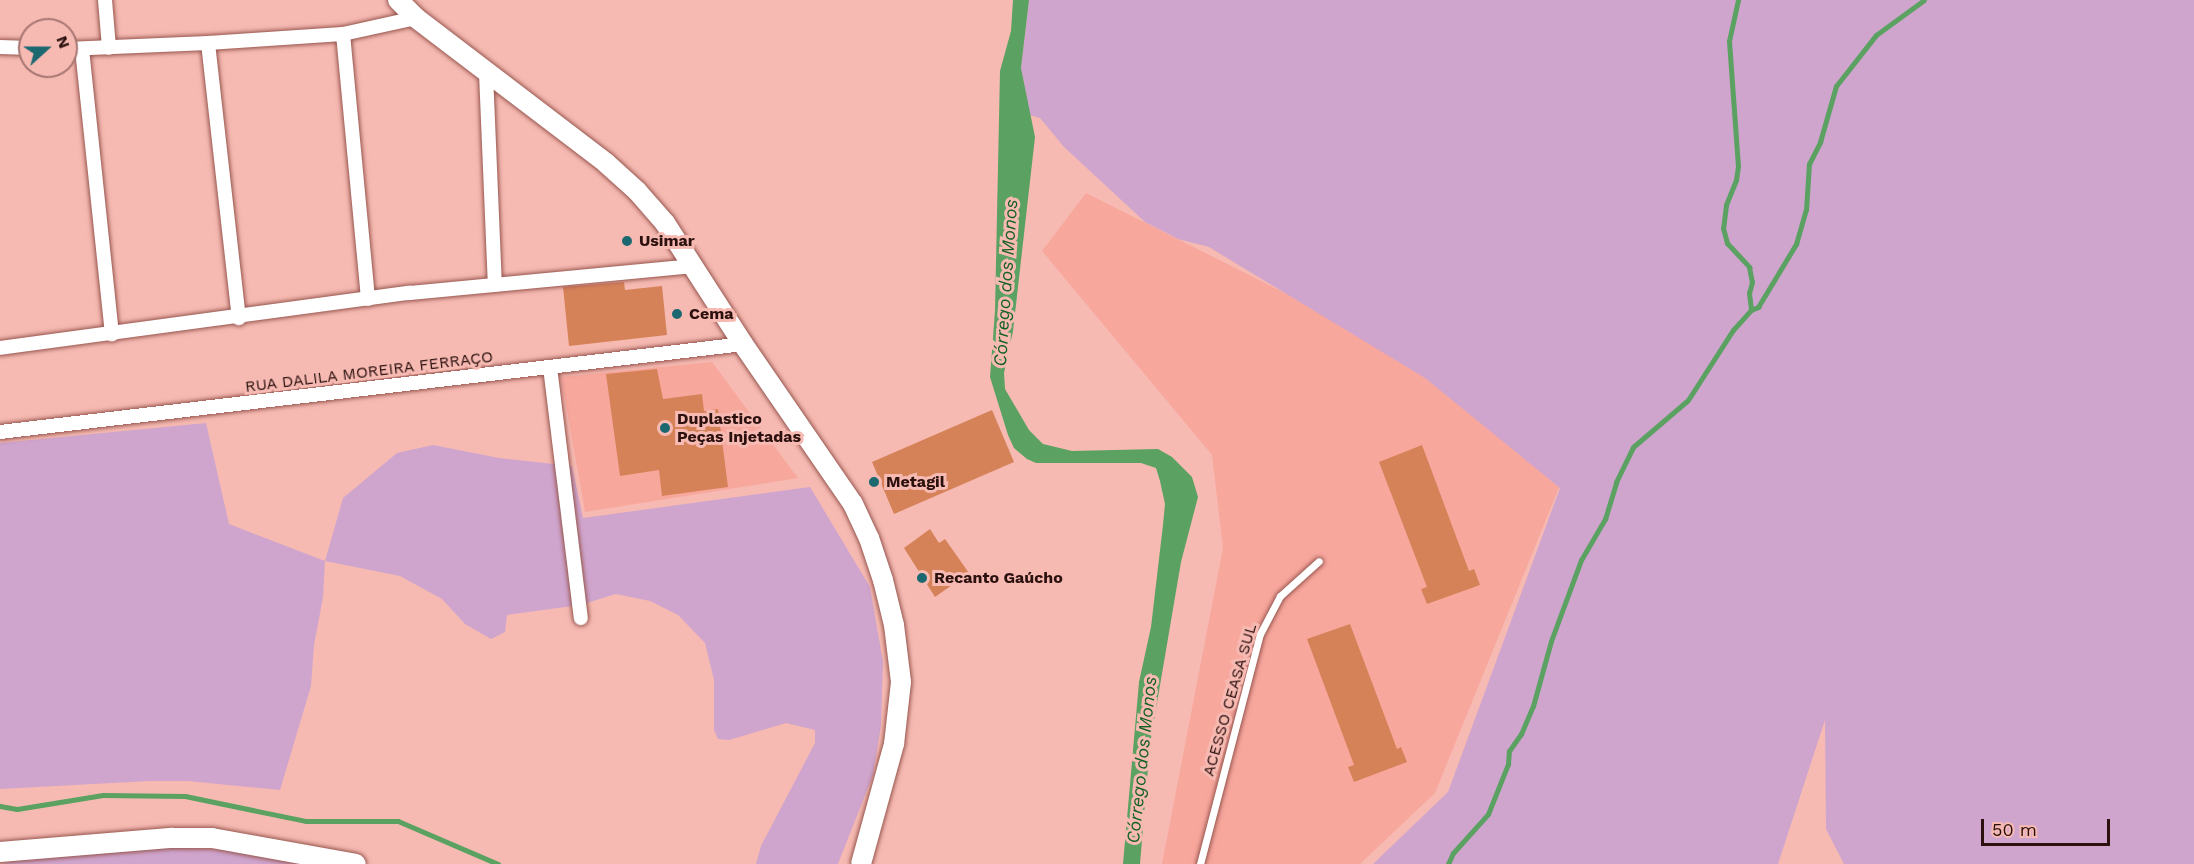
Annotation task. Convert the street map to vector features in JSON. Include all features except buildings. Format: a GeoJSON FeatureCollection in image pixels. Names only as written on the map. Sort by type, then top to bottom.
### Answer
{"type":"FeatureCollection","features":[{"type":"Feature","properties":{"kind":"main road"},"geometry":{"type":"LineString","coordinates":[[398,0],[416,18],[606,163],[637,191],[665,223],[695,266],[742,344],[852,504],[869,537],[894,625],[902,682],[894,744],[861,864]]}},
{"type":"Feature","properties":{"kind":"main road"},"geometry":{"type":"LineString","coordinates":[[0,852],[172,838],[212,838],[356,864]]}},
{"type":"Feature","properties":{"kind":"street"},"geometry":{"type":"LineString","coordinates":[[105,0],[109,48]]}},
{"type":"Feature","properties":{"kind":"street"},"geometry":{"type":"LineString","coordinates":[[78,49],[208,44],[343,34],[416,18]]}},
{"type":"Feature","properties":{"kind":"street"},"geometry":{"type":"LineString","coordinates":[[343,34],[368,299]]}},
{"type":"Feature","properties":{"kind":"street"},"geometry":{"type":"LineString","coordinates":[[208,44],[239,318]]}},
{"type":"Feature","properties":{"kind":"street"},"geometry":{"type":"LineString","coordinates":[[0,47],[18,48]]}},
{"type":"Feature","properties":{"kind":"street"},"geometry":{"type":"LineString","coordinates":[[82,49],[111,334]]}},
{"type":"Feature","properties":{"kind":"street"},"geometry":{"type":"LineString","coordinates":[[486,73],[495,285]]}},
{"type":"Feature","properties":{"kind":"street"},"geometry":{"type":"LineString","coordinates":[[0,348],[239,318],[368,299],[695,266]]}},
{"type":"Feature","properties":{"kind":"street","name":"RUA DALILA MOREIRA FERRAÇO"},"geometry":{"type":"LineString","coordinates":[[0,432],[742,344]]}},
{"type":"Feature","properties":{"kind":"street"},"geometry":{"type":"LineString","coordinates":[[550,367],[581,618]]}},
{"type":"Feature","properties":{"kind":"lane","name":"ACESSO CEASA SUL"},"geometry":{"type":"LineString","coordinates":[[1200,864],[1260,634],[1280,596],[1319,561]]}},
{"type":"Feature","properties":{"kind":"shaded area"},"geometry":{"type":"Polygon","coordinates":[[[1029,0],[2194,0],[2194,864],[1844,864],[1826,829],[1825,720],[1778,864],[1373,864],[1448,792],[1560,488],[1425,378],[1209,247],[1178,239],[1145,222],[1064,147],[1040,118],[1030,115],[1021,68],[1029,0]]]}},
{"type":"Feature","properties":{"kind":"shaded area"},"geometry":{"type":"Polygon","coordinates":[[[1086,193],[1436,369],[1567,468],[1435,793],[1360,864],[1162,864],[1223,548],[1212,455],[1042,251],[1086,193]]]}},
{"type":"Feature","properties":{"kind":"shaded area","name":"Duplastico Peças Injetadas"},"geometry":{"type":"Polygon","coordinates":[[[712,362],[798,478],[585,512],[561,377],[712,362]]]}},
{"type":"Feature","properties":{"kind":"shaded area"},"geometry":{"type":"Polygon","coordinates":[[[206,423],[229,524],[325,561],[323,597],[314,645],[311,686],[280,790],[188,781],[0,789],[0,443],[206,423]]]}},
{"type":"Feature","properties":{"kind":"shaded area"},"geometry":{"type":"Polygon","coordinates":[[[433,445],[499,458],[572,466],[583,518],[810,487],[870,587],[883,662],[881,725],[873,775],[838,864],[756,864],[761,846],[815,743],[815,730],[786,723],[729,740],[718,739],[714,730],[714,680],[705,643],[678,615],[650,601],[616,594],[580,605],[507,615],[505,632],[491,639],[465,624],[442,599],[400,576],[325,561],[343,498],[397,453],[433,445]]]}},
{"type":"Feature","properties":{"kind":"shaded area"},"geometry":{"type":"Polygon","coordinates":[[[142,846],[250,851],[310,864],[0,864],[27,858],[142,846]]]}},
{"type":"Feature","properties":{"kind":"water","name":"Córrego dos Monos"},"geometry":{"type":"Polygon","coordinates":[[[1013,0],[1029,0],[1021,68],[1035,137],[1013,331],[1004,373],[1005,389],[1029,430],[1043,444],[1072,451],[1158,449],[1172,457],[1192,477],[1198,497],[1181,562],[1150,744],[1140,864],[1123,864],[1139,682],[1151,627],[1165,504],[1156,468],[1141,463],[1036,463],[1027,459],[1014,448],[1008,435],[990,377],[995,311],[1000,71],[1011,31],[1013,0]]]}},
{"type":"Feature","properties":{"kind":"waterway"},"geometry":{"type":"LineString","coordinates":[[1738,0],[1729,41],[1738,166],[1736,180],[1726,205],[1723,228],[1727,243],[1749,267],[1752,282],[1749,293],[1751,310]]}},
{"type":"Feature","properties":{"kind":"waterway"},"geometry":{"type":"LineString","coordinates":[[1448,864],[1453,853],[1488,814],[1508,764],[1509,751],[1521,734],[1533,706],[1551,641],[1581,560],[1605,519],[1616,482],[1633,447],[1688,400],[1733,330],[1751,310],[1758,307],[1796,244],[1806,210],[1809,164],[1820,142],[1836,86],[1876,35],[1924,0]]}},
{"type":"Feature","properties":{"kind":"waterway"},"geometry":{"type":"LineString","coordinates":[[0,806],[17,809],[103,795],[185,796],[306,821],[398,821],[498,864]]}},
{"type":"Feature","properties":{"kind":"place","name":"Usimar"},"geometry":{"type":"Point","coordinates":[627,241]}},
{"type":"Feature","properties":{"kind":"place","name":"Cema"},"geometry":{"type":"Point","coordinates":[677,314]}},
{"type":"Feature","properties":{"kind":"place","name":"Duplastico Peças Injetadas"},"geometry":{"type":"Point","coordinates":[665,428]}},
{"type":"Feature","properties":{"kind":"place","name":"Metagil"},"geometry":{"type":"Point","coordinates":[874,482]}},
{"type":"Feature","properties":{"kind":"place","name":"Recanto Gaúcho"},"geometry":{"type":"Point","coordinates":[922,578]}}]}
